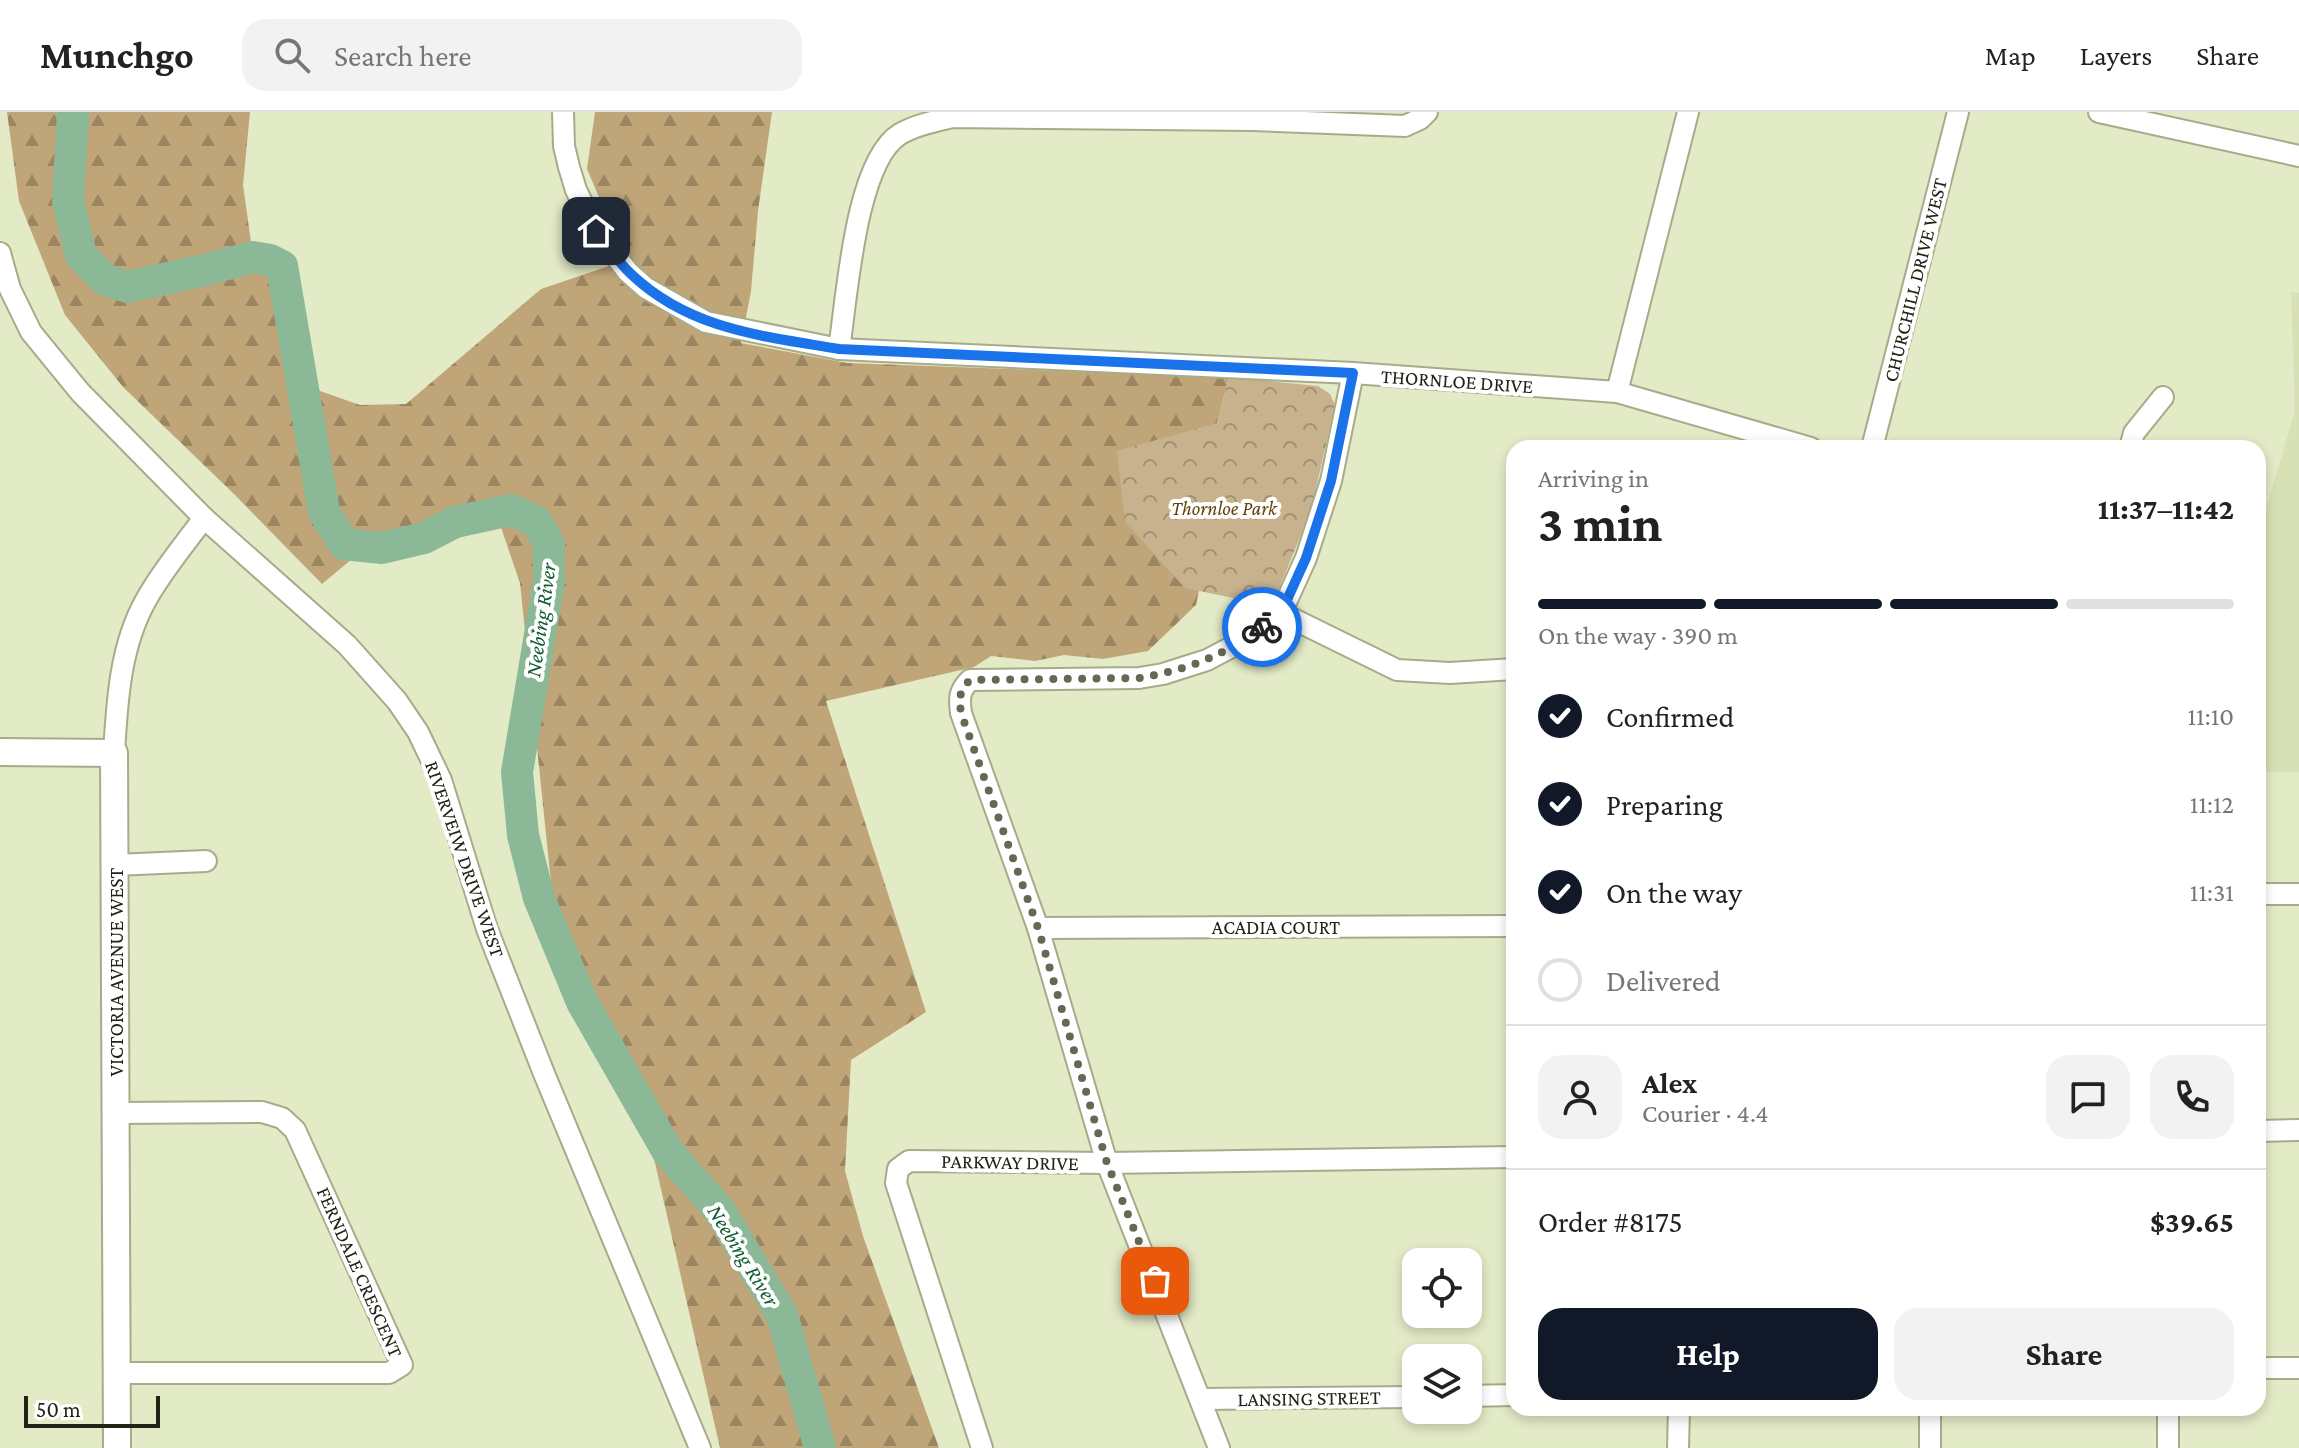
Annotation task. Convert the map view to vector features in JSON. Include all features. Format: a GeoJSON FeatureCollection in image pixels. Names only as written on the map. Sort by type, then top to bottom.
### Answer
{"type":"FeatureCollection","features":[{"type":"Feature","properties":{"kind":"street","name":"THORNLOE DRIVE"},"geometry":{"type":"LineString","coordinates":[[563,112],[564,146],[576,190],[596,231],[628,272],[646,288],[706,322],[839,349],[1353,373],[1617,392],[1783,440]]}},
{"type":"Feature","properties":{"kind":"street"},"geometry":{"type":"LineString","coordinates":[[839,349],[864,191],[885,149],[899,135],[926,123],[953,117],[1253,120],[1405,126],[1427,112]]}},
{"type":"Feature","properties":{"kind":"street"},"geometry":{"type":"LineString","coordinates":[[1617,392],[1688,112]]}},
{"type":"Feature","properties":{"kind":"street","name":"CHURCHILL DRIVE WEST"},"geometry":{"type":"LineString","coordinates":[[1874,440],[1958,112]]}},
{"type":"Feature","properties":{"kind":"street"},"geometry":{"type":"LineString","coordinates":[[2099,112],[2150,117],[2299,156]]}},
{"type":"Feature","properties":{"kind":"street","name":"RIVERVEIW DRIVE WEST"},"geometry":{"type":"LineString","coordinates":[[0,253],[10,289],[31,332],[80,392],[204,518],[347,645],[397,701],[427,749],[441,780],[487,929],[700,1448]]}},
{"type":"Feature","properties":{"kind":"street"},"geometry":{"type":"LineString","coordinates":[[1219,1448],[1107,1163],[1038,928],[961,713],[959,696],[962,687],[970,680],[1139,678],[1163,674],[1207,660],[1231,648],[1281,613],[1306,558],[1331,481],[1353,373]]}},
{"type":"Feature","properties":{"kind":"street"},"geometry":{"type":"LineString","coordinates":[[2132,440],[2134,433],[2163,397]]}},
{"type":"Feature","properties":{"kind":"street","name":"VICTORIA AVENUE WEST"},"geometry":{"type":"LineString","coordinates":[[117,1448],[114,753],[118,696],[135,625],[153,590],[204,518]]}},
{"type":"Feature","properties":{"kind":"street"},"geometry":{"type":"LineString","coordinates":[[1281,613],[1397,670],[1450,673],[1506,670]]}},
{"type":"Feature","properties":{"kind":"street"},"geometry":{"type":"LineString","coordinates":[[0,752],[114,753]]}},
{"type":"Feature","properties":{"kind":"street"},"geometry":{"type":"LineString","coordinates":[[115,865],[206,861]]}},
{"type":"Feature","properties":{"kind":"street"},"geometry":{"type":"LineString","coordinates":[[2266,894],[2299,894]]}},
{"type":"Feature","properties":{"kind":"street","name":"ACADIA COURT"},"geometry":{"type":"LineString","coordinates":[[1038,928],[1506,926]]}},
{"type":"Feature","properties":{"kind":"street","name":"FERNDALE CRESCENT"},"geometry":{"type":"LineString","coordinates":[[117,1113],[262,1112],[282,1118],[295,1130],[402,1365],[389,1373],[117,1373]]}},
{"type":"Feature","properties":{"kind":"street"},"geometry":{"type":"LineString","coordinates":[[2266,1131],[2299,1130]]}},
{"type":"Feature","properties":{"kind":"street","name":"PARKWAY DRIVE"},"geometry":{"type":"LineString","coordinates":[[982,1448],[896,1183],[898,1169],[909,1161],[1107,1163],[1506,1157]]}},
{"type":"Feature","properties":{"kind":"street"},"geometry":{"type":"LineString","coordinates":[[2266,1368],[2299,1368]]}},
{"type":"Feature","properties":{"kind":"street"},"geometry":{"type":"LineString","coordinates":[[1482,1396],[1506,1395]]}},
{"type":"Feature","properties":{"kind":"street","name":"LANSING STREET"},"geometry":{"type":"LineString","coordinates":[[1202,1399],[1402,1397]]}},
{"type":"Feature","properties":{"kind":"street"},"geometry":{"type":"LineString","coordinates":[[1678,1448],[1679,1416]]}},
{"type":"Feature","properties":{"kind":"street"},"geometry":{"type":"LineString","coordinates":[[1930,1416],[1930,1448]]}},
{"type":"Feature","properties":{"kind":"street"},"geometry":{"type":"LineString","coordinates":[[2168,1416],[2168,1448]]}},
{"type":"Feature","properties":{"kind":"shaded area"},"geometry":{"type":"Polygon","coordinates":[[[2291,292],[2299,293],[2299,772],[2266,772],[2266,509],[2295,411],[2291,292]]]}},
{"type":"Feature","properties":{"kind":"green space"},"geometry":{"type":"Polygon","coordinates":[[[7,112],[250,112],[243,185],[253,256],[288,257],[305,370],[320,391],[360,405],[406,404],[541,289],[609,266],[608,218],[587,169],[595,112],[772,112],[751,291],[741,343],[847,363],[1229,377],[1217,423],[1202,576],[1196,605],[1148,651],[1103,659],[1064,655],[1035,661],[991,656],[974,667],[826,701],[926,1012],[851,1060],[845,1171],[863,1236],[939,1448],[720,1448],[640,1097],[552,892],[520,583],[497,516],[453,514],[424,531],[383,533],[322,584],[123,387],[65,315],[19,201],[7,112]]]}},
{"type":"Feature","properties":{"kind":"green space","name":"Thornloe Park"},"geometry":{"type":"Polygon","coordinates":[[[1229,377],[1318,386],[1330,394],[1335,405],[1311,510],[1272,606],[1185,588],[1125,522],[1117,451],[1217,423],[1229,377]]]}},
{"type":"Feature","properties":{"kind":"waterway","name":"Neebing River"},"geometry":{"type":"LineString","coordinates":[[73,112],[68,201],[81,255],[104,279],[127,287],[253,257],[282,266],[324,512],[344,544],[382,548],[424,538],[455,522],[511,510],[536,521],[549,544],[549,581],[517,772],[523,835],[539,898],[582,1002],[668,1152],[720,1211],[782,1315],[820,1448]]}},
{"type":"Feature","properties":{"kind":"way so far"},"geometry":{"type":"LineString","coordinates":[[1155,1281],[1107,1163],[1038,928],[961,713],[959,696],[962,687],[970,680],[1139,678],[1163,674],[1207,660],[1262,627]]}},
{"type":"Feature","properties":{"kind":"route"},"geometry":{"type":"LineString","coordinates":[[596,231],[628,272],[665,301],[706,322],[770,337],[839,349],[1353,373],[1331,481],[1306,558],[1281,613],[1262,627]]}}]}
